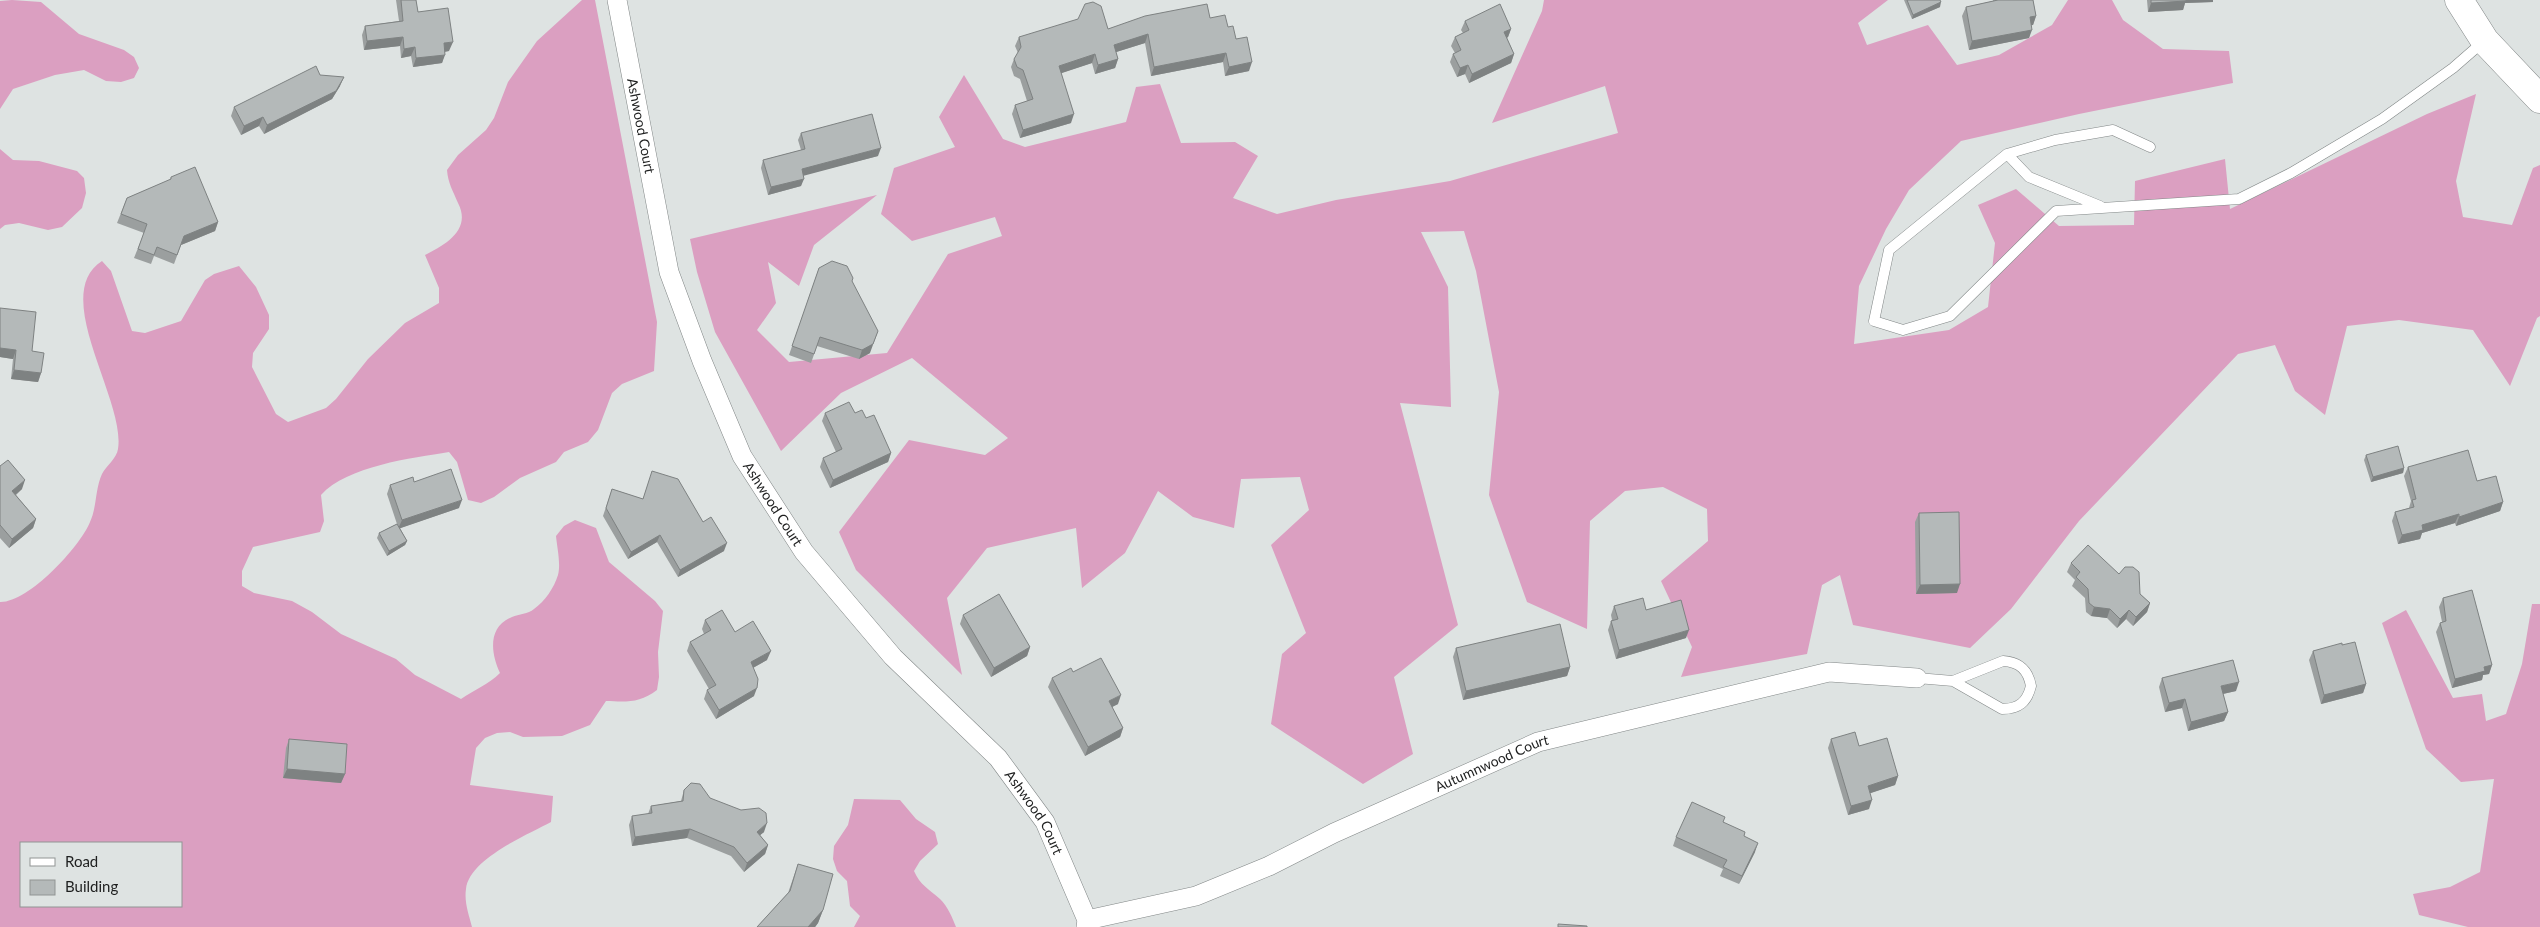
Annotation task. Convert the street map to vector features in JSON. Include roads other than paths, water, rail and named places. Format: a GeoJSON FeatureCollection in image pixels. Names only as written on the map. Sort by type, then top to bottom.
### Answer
{"type":"FeatureCollection","features":[{"type":"Feature","properties":{"kind":"street","name":"Ashwood Court"},"geometry":{"type":"LineString","coordinates":[[617,0],[670,272],[702,360],[742,456],[804,552],[893,657],[1002,764],[1044,822],[1086,923]]}},
{"type":"Feature","properties":{"kind":"street"},"geometry":{"type":"LineString","coordinates":[[2459,0],[2485,40],[2540,100]]}},
{"type":"Feature","properties":{"kind":"street","name":"Autumnwood Court"},"geometry":{"type":"LineString","coordinates":[[1086,923],[1196,896],[1269,866],[1334,833],[1538,742],[1830,672],[1917,678]]}},
{"type":"Feature","properties":{"kind":"lane"},"geometry":{"type":"LineString","coordinates":[[2150,147],[2113,130],[2055,140],[2007,154],[1890,250],[1874,321],[1903,330],[1950,316],[2056,210],[2239,198],[2291,173],[2382,119],[2453,68],[2485,40]]}},
{"type":"Feature","properties":{"kind":"lane"},"geometry":{"type":"LineString","coordinates":[[2007,154],[2029,177],[2104,207]]}},
{"type":"Feature","properties":{"kind":"lane"},"geometry":{"type":"LineString","coordinates":[[1917,678],[1953,681],[2002,710],[2011,709],[2025,701],[2031,686],[2025,670],[2020,665],[2003,661],[1953,681]]}}]}
